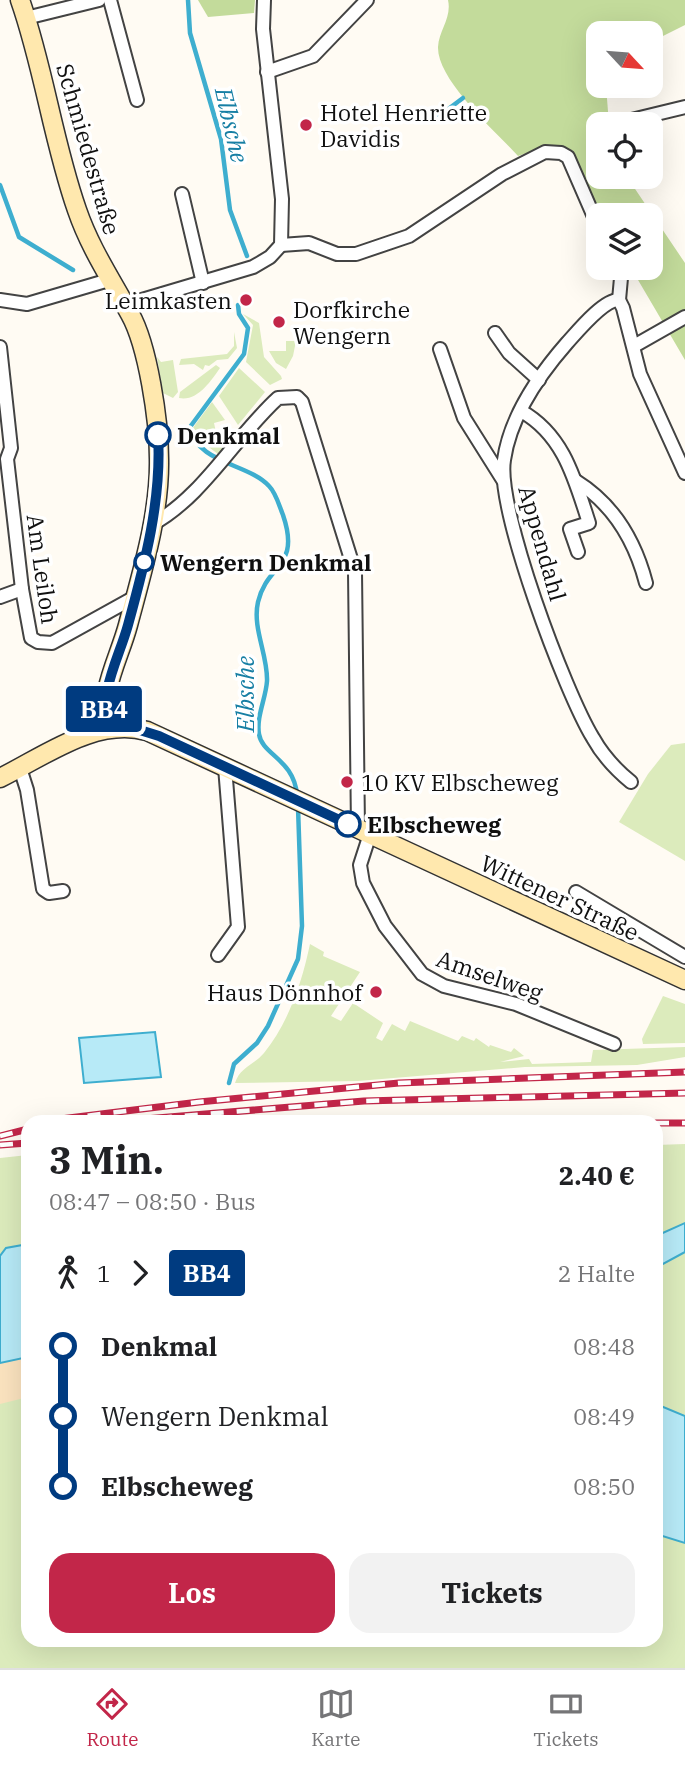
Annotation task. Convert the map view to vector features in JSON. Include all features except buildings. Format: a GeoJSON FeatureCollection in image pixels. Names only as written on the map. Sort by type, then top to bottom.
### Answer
{"type":"FeatureCollection","features":[{"type":"Feature","properties":{"kind":"main road","name":"Schmiedestraße"},"geometry":{"type":"LineString","coordinates":[[20,0],[76,206],[92,249],[125,305],[140,338],[158,435],[159,460],[151,525],[135,597],[104,704],[108,728]]}},
{"type":"Feature","properties":{"kind":"main road","name":"Wittener Straße"},"geometry":{"type":"LineString","coordinates":[[108,728],[127,726],[147,731],[685,980]]}},
{"type":"Feature","properties":{"kind":"main road"},"geometry":{"type":"LineString","coordinates":[[0,778],[108,728]]}},
{"type":"Feature","properties":{"kind":"street"},"geometry":{"type":"LineString","coordinates":[[26,19],[99,0]]}},
{"type":"Feature","properties":{"kind":"street"},"geometry":{"type":"LineString","coordinates":[[110,0],[137,100]]}},
{"type":"Feature","properties":{"kind":"street"},"geometry":{"type":"LineString","coordinates":[[264,0],[267,72],[282,199],[281,245]]}},
{"type":"Feature","properties":{"kind":"street"},"geometry":{"type":"LineString","coordinates":[[267,72],[313,56],[368,0]]}},
{"type":"Feature","properties":{"kind":"street"},"geometry":{"type":"LineString","coordinates":[[663,112],[685,107]]}},
{"type":"Feature","properties":{"kind":"street"},"geometry":{"type":"LineString","coordinates":[[125,305],[203,283],[263,262],[281,245],[309,243],[337,254],[356,254],[409,236],[502,174],[545,152],[557,152],[568,158],[588,203]]}},
{"type":"Feature","properties":{"kind":"street"},"geometry":{"type":"LineString","coordinates":[[182,194],[203,283]]}},
{"type":"Feature","properties":{"kind":"street"},"geometry":{"type":"LineString","coordinates":[[0,300],[27,304],[109,280]]}},
{"type":"Feature","properties":{"kind":"street"},"geometry":{"type":"LineString","coordinates":[[621,280],[619,300],[645,386],[685,473]]}},
{"type":"Feature","properties":{"kind":"street","name":"Appendahl"},"geometry":{"type":"LineString","coordinates":[[619,300],[608,303],[583,326],[539,380],[506,448],[503,481],[534,594],[570,691],[599,748],[614,768],[631,782]]}},
{"type":"Feature","properties":{"kind":"street"},"geometry":{"type":"LineString","coordinates":[[634,346],[685,317]]}},
{"type":"Feature","properties":{"kind":"street"},"geometry":{"type":"LineString","coordinates":[[495,333],[509,353],[539,380]]}},
{"type":"Feature","properties":{"kind":"street","name":"Am Leiloh"},"geometry":{"type":"LineString","coordinates":[[0,347],[11,448],[4,458],[31,638],[46,643],[135,597]]}},
{"type":"Feature","properties":{"kind":"street"},"geometry":{"type":"LineString","coordinates":[[440,349],[464,418],[503,481]]}},
{"type":"Feature","properties":{"kind":"street"},"geometry":{"type":"LineString","coordinates":[[151,525],[166,517],[278,398],[297,397],[302,402],[355,572],[364,832]]}},
{"type":"Feature","properties":{"kind":"street"},"geometry":{"type":"LineString","coordinates":[[522,411],[533,417],[555,440],[576,481],[589,523],[570,529],[578,552]]}},
{"type":"Feature","properties":{"kind":"street"},"geometry":{"type":"LineString","coordinates":[[576,481],[612,510],[635,550],[646,583]]}},
{"type":"Feature","properties":{"kind":"street"},"geometry":{"type":"LineString","coordinates":[[0,597],[22,589]]}},
{"type":"Feature","properties":{"kind":"street"},"geometry":{"type":"LineString","coordinates":[[218,955],[238,928],[225,767]]}},
{"type":"Feature","properties":{"kind":"street"},"geometry":{"type":"LineString","coordinates":[[20,768],[27,790],[43,889],[49,893],[63,891]]}},
{"type":"Feature","properties":{"kind":"street","name":"Amselweg"},"geometry":{"type":"LineString","coordinates":[[364,832],[360,865],[363,883],[385,926],[422,974],[444,986],[516,1004],[614,1044]]}},
{"type":"Feature","properties":{"kind":"street"},"geometry":{"type":"LineString","coordinates":[[576,892],[685,957]]}},
{"type":"Feature","properties":{"kind":"green space"},"geometry":{"type":"Polygon","coordinates":[[[198,0],[255,0],[254,13],[208,17],[198,0]]]}},
{"type":"Feature","properties":{"kind":"green space"},"geometry":{"type":"Polygon","coordinates":[[[448,0],[685,0],[685,25],[663,36],[663,21],[586,21],[586,98],[607,98],[608,112],[586,112],[586,182],[572,150],[533,151],[518,156],[457,89],[440,60],[438,47],[449,6],[448,0]]]}},
{"type":"Feature","properties":{"kind":"green space"},"geometry":{"type":"Polygon","coordinates":[[[589,189],[635,189],[645,203],[595,203],[589,189]]]}},
{"type":"Feature","properties":{"kind":"green space"},"geometry":{"type":"Polygon","coordinates":[[[663,230],[685,263],[685,360],[638,280],[663,280],[663,230]]]}},
{"type":"Feature","properties":{"kind":"green space"},"geometry":{"type":"Polygon","coordinates":[[[243,314],[259,323],[264,357],[281,376],[282,379],[270,385],[246,362],[253,325],[243,314]]]}},
{"type":"Feature","properties":{"kind":"green space"},"geometry":{"type":"Polygon","coordinates":[[[234,332],[237,348],[228,359],[205,365],[203,370],[194,364],[179,365],[181,359],[227,354],[234,346],[234,332]]]}},
{"type":"Feature","properties":{"kind":"green space"},"geometry":{"type":"Polygon","coordinates":[[[286,341],[296,341],[293,356],[286,369],[276,363],[269,351],[286,351],[286,341]]]}},
{"type":"Feature","properties":{"kind":"green space"},"geometry":{"type":"Polygon","coordinates":[[[157,357],[161,362],[173,360],[178,392],[173,398],[163,393],[157,357]]]}},
{"type":"Feature","properties":{"kind":"green space"},"geometry":{"type":"Polygon","coordinates":[[[216,365],[220,368],[198,394],[179,398],[180,392],[216,365]]]}},
{"type":"Feature","properties":{"kind":"green space"},"geometry":{"type":"Polygon","coordinates":[[[239,368],[265,392],[238,425],[219,396],[239,368]]]}},
{"type":"Feature","properties":{"kind":"green space"},"geometry":{"type":"Polygon","coordinates":[[[212,402],[225,420],[214,423],[217,437],[235,430],[238,434],[218,454],[198,439],[192,429],[212,402]]]}},
{"type":"Feature","properties":{"kind":"green space"},"geometry":{"type":"Polygon","coordinates":[[[685,743],[685,861],[619,822],[648,774],[671,745],[685,743]]]}},
{"type":"Feature","properties":{"kind":"green space"},"geometry":{"type":"Polygon","coordinates":[[[391,852],[685,987],[685,990],[507,909],[391,852]]]}},
{"type":"Feature","properties":{"kind":"green space"},"geometry":{"type":"Polygon","coordinates":[[[310,944],[324,952],[323,956],[360,972],[331,1016],[341,1021],[353,1003],[383,1023],[376,1038],[382,1041],[392,1024],[405,1031],[410,1021],[458,1041],[462,1036],[474,1041],[476,1038],[489,1047],[490,1045],[511,1052],[514,1048],[524,1056],[500,1062],[529,1059],[532,1064],[591,1062],[593,1050],[685,1047],[685,1057],[637,1065],[525,1067],[358,1081],[235,1083],[240,1073],[264,1053],[281,1028],[299,987],[310,944]]]}},
{"type":"Feature","properties":{"kind":"green space"},"geometry":{"type":"Polygon","coordinates":[[[663,996],[685,1004],[685,1043],[643,1044],[642,1039],[663,996]]]}},
{"type":"Feature","properties":{"kind":"green space"},"geometry":{"type":"Polygon","coordinates":[[[685,1144],[685,1668],[0,1668],[0,1400],[21,1392],[21,1647],[663,1647],[663,1145],[685,1144]]]}},
{"type":"Feature","properties":{"kind":"green space"},"geometry":{"type":"Polygon","coordinates":[[[21,1156],[21,1245],[6,1248],[0,1256],[0,1158],[21,1156]]]}},
{"type":"Feature","properties":{"kind":"sand"},"geometry":{"type":"Polygon","coordinates":[[[21,1358],[21,1399],[0,1404],[0,1363],[21,1358]]]}},
{"type":"Feature","properties":{"kind":"water"},"geometry":{"type":"Polygon","coordinates":[[[155,1032],[161,1077],[84,1083],[79,1038],[155,1032]]]}},
{"type":"Feature","properties":{"kind":"water"},"geometry":{"type":"Polygon","coordinates":[[[685,1223],[685,1252],[663,1264],[663,1233],[685,1223]]]}},
{"type":"Feature","properties":{"kind":"water"},"geometry":{"type":"Polygon","coordinates":[[[21,1245],[21,1358],[0,1363],[0,1256],[6,1248],[21,1245]]]}},
{"type":"Feature","properties":{"kind":"water"},"geometry":{"type":"Polygon","coordinates":[[[663,1407],[685,1416],[685,1543],[663,1536],[663,1407]]]}},
{"type":"Feature","properties":{"kind":"waterway","name":"Elbsche"},"geometry":{"type":"LineString","coordinates":[[188,0],[190,33],[221,139],[230,210],[247,256]]}},
{"type":"Feature","properties":{"kind":"waterway"},"geometry":{"type":"LineString","coordinates":[[424,120],[447,110],[463,98]]}},
{"type":"Feature","properties":{"kind":"waterway"},"geometry":{"type":"LineString","coordinates":[[0,185],[19,237],[73,270]]}},
{"type":"Feature","properties":{"kind":"waterway","name":"Elbsche"},"geometry":{"type":"LineString","coordinates":[[238,305],[239,314],[248,328],[244,354],[190,427],[202,449],[260,478],[269,486],[283,515],[288,545],[285,556],[262,589],[258,602],[258,632],[267,671],[258,728],[261,741],[290,773],[297,795]]}},
{"type":"Feature","properties":{"kind":"waterway","name":"Elbsche"},"geometry":{"type":"LineString","coordinates":[[229,1083],[234,1064],[257,1043],[268,1026],[298,959],[302,926],[298,807]]}},
{"type":"Feature","properties":{"kind":"railway"},"geometry":{"type":"LineString","coordinates":[[93,1115],[399,1083],[685,1072]]}},
{"type":"Feature","properties":{"kind":"railway"},"geometry":{"type":"LineString","coordinates":[[194,1115],[364,1101],[685,1093]]}},
{"type":"Feature","properties":{"kind":"railway"},"geometry":{"type":"LineString","coordinates":[[663,1123],[685,1123]]}},
{"type":"Feature","properties":{"kind":"railway"},"geometry":{"type":"LineString","coordinates":[[0,1136],[21,1131]]}},
{"type":"Feature","properties":{"kind":"railway"},"geometry":{"type":"LineString","coordinates":[[0,1145],[21,1144]]}},
{"type":"Feature","properties":{"kind":"bus line","name":"BB4"},"geometry":{"type":"LineString","coordinates":[[158,435],[159,460],[153,517],[132,612],[104,704],[108,728],[127,726],[147,731],[348,824]]}},
{"type":"Feature","properties":{"kind":"place","name":"Hotel Henriette Davidis"},"geometry":{"type":"Point","coordinates":[306,125]}},
{"type":"Feature","properties":{"kind":"place","name":"Leimkasten"},"geometry":{"type":"Point","coordinates":[246,300]}},
{"type":"Feature","properties":{"kind":"place","name":"Dorfkirche Wengern"},"geometry":{"type":"Point","coordinates":[279,322]}},
{"type":"Feature","properties":{"kind":"place","name":"Denkmal"},"geometry":{"type":"Point","coordinates":[158,435]}},
{"type":"Feature","properties":{"kind":"place","name":"Wengern Denkmal"},"geometry":{"type":"Point","coordinates":[144,562]}},
{"type":"Feature","properties":{"kind":"place","name":"10 KV Elbscheweg"},"geometry":{"type":"Point","coordinates":[347,782]}},
{"type":"Feature","properties":{"kind":"place","name":"Elbscheweg"},"geometry":{"type":"Point","coordinates":[348,824]}},
{"type":"Feature","properties":{"kind":"place","name":"Haus Dönnhof"},"geometry":{"type":"Point","coordinates":[376,992]}}]}
